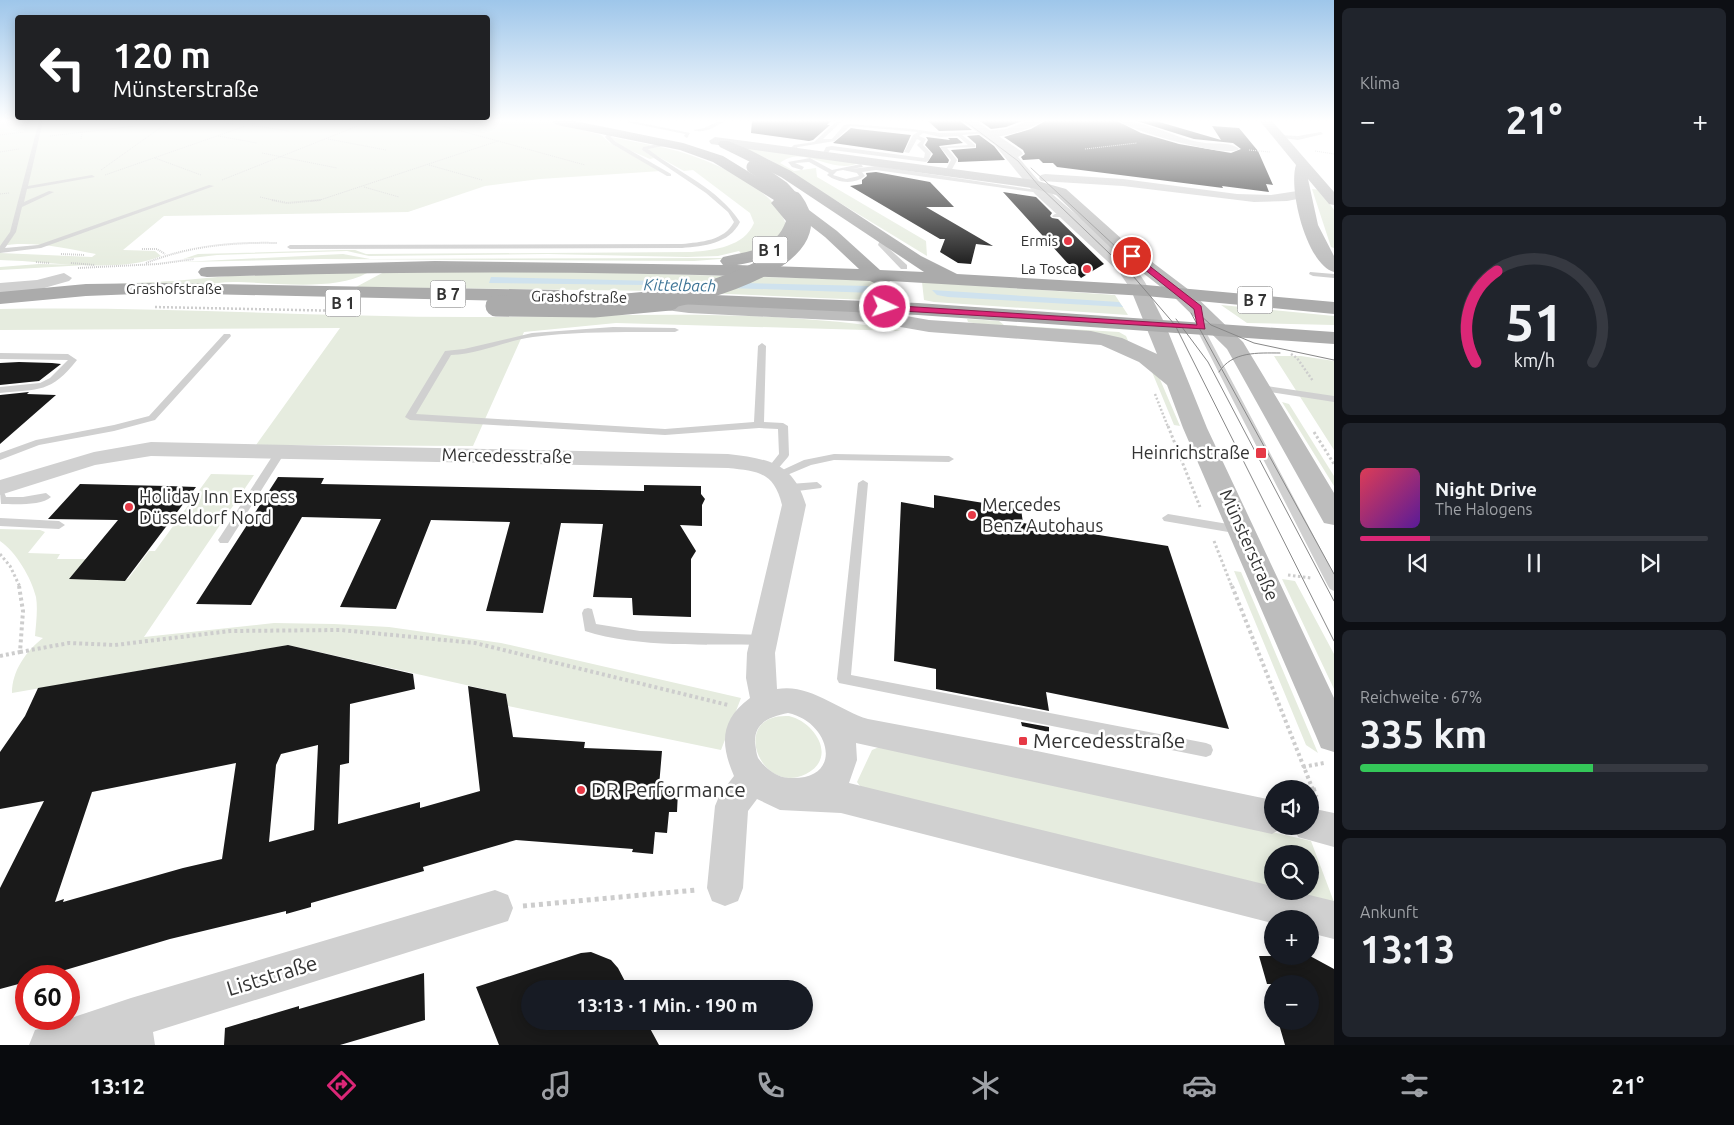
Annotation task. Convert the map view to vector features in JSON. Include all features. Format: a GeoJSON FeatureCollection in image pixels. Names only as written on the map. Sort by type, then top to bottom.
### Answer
{"type":"FeatureCollection","features":[{"type":"Feature","properties":{"kind":"main road","name":"B 1"},"geometry":{"type":"LineString","coordinates":[[577,265],[615,262],[712,263],[740,259],[767,251],[786,240],[794,221],[765,189],[735,170]]}},
{"type":"Feature","properties":{"kind":"main road","name":"B 1"},"geometry":{"type":"LineString","coordinates":[[27,296],[496,306],[617,306],[680,298],[730,284],[765,267],[793,245],[799,234],[802,216],[793,197],[757,170]]}},
{"type":"Feature","properties":{"kind":"main road"},"geometry":{"type":"LineString","coordinates":[[775,170],[883,238],[895,251],[939,272],[980,280]]}},
{"type":"Feature","properties":{"kind":"main road"},"geometry":{"type":"LineString","coordinates":[[924,170],[1007,180]]}},
{"type":"Feature","properties":{"kind":"main road"},"geometry":{"type":"LineString","coordinates":[[1301,170],[1303,191],[1315,240],[1333,266]]}},
{"type":"Feature","properties":{"kind":"main road"},"geometry":{"type":"LineString","coordinates":[[1307,170],[1312,173],[1329,196]]}},
{"type":"Feature","properties":{"kind":"main road"},"geometry":{"type":"LineString","coordinates":[[1036,182],[1061,192],[1117,244],[1182,294],[1205,322],[1236,346],[1334,516]]}},
{"type":"Feature","properties":{"kind":"main road"},"geometry":{"type":"LineString","coordinates":[[765,189],[796,207],[831,234],[878,278],[913,305],[941,323],[961,329]]}},
{"type":"Feature","properties":{"kind":"main road"},"geometry":{"type":"LineString","coordinates":[[831,234],[864,252],[895,251]]}},
{"type":"Feature","properties":{"kind":"main road","name":"Grashofstraße"},"geometry":{"type":"LineString","coordinates":[[0,281],[371,267],[577,265],[878,278],[980,280],[1143,288],[1182,294]]}},
{"type":"Feature","properties":{"kind":"main road"},"geometry":{"type":"LineString","coordinates":[[287,291],[364,279],[375,274],[374,268],[371,267]]}},
{"type":"Feature","properties":{"kind":"main road","name":"Grashofstraße"},"geometry":{"type":"LineString","coordinates":[[0,298],[86,290],[143,288],[610,297],[913,305],[1155,324],[1205,322]]}},
{"type":"Feature","properties":{"kind":"main road"},"geometry":{"type":"LineString","coordinates":[[1143,288],[1180,313],[1205,322]]}},
{"type":"Feature","properties":{"kind":"main road","name":"Münsterstraße"},"geometry":{"type":"LineString","coordinates":[[1143,288],[1155,324],[1170,358],[1165,386],[1242,530],[1334,736]]}},
{"type":"Feature","properties":{"kind":"main road","name":"B 7"},"geometry":{"type":"LineString","coordinates":[[1182,294],[1332,307]]}},
{"type":"Feature","properties":{"kind":"main road"},"geometry":{"type":"LineString","coordinates":[[610,297],[689,307],[872,316],[961,329],[1091,337],[1135,350],[1157,362],[1165,386]]}},
{"type":"Feature","properties":{"kind":"main road","name":"B 7"},"geometry":{"type":"LineString","coordinates":[[1205,322],[1328,335]]}},
{"type":"Feature","properties":{"kind":"street","name":"Münsterstraße"},"geometry":{"type":"LineString","coordinates":[[1024,170],[1036,182]]}},
{"type":"Feature","properties":{"kind":"street","name":"Münsterstraße"},"geometry":{"type":"LineString","coordinates":[[1027,170],[1061,216],[1143,288]]}},
{"type":"Feature","properties":{"kind":"street"},"geometry":{"type":"LineString","coordinates":[[1007,180],[1036,182],[1096,179],[1208,190],[1254,199],[1308,215]]}},
{"type":"Feature","properties":{"kind":"street"},"geometry":{"type":"LineString","coordinates":[[1254,199],[1280,199],[1303,191]]}},
{"type":"Feature","properties":{"kind":"street"},"geometry":{"type":"LineString","coordinates":[[0,288],[37,284],[64,278]]}},
{"type":"Feature","properties":{"kind":"street","name":"Mercedesstraße"},"geometry":{"type":"LineString","coordinates":[[0,488],[79,461],[130,450],[151,449],[728,461],[758,464],[780,477]]}},
{"type":"Feature","properties":{"kind":"street"},"geometry":{"type":"LineString","coordinates":[[760,707],[762,693],[760,670],[764,640],[794,505],[780,477]]}},
{"type":"Feature","properties":{"kind":"street"},"geometry":{"type":"LineString","coordinates":[[1264,815],[1032,765],[868,733],[844,726],[810,706],[788,700],[760,707],[745,719],[740,730],[738,742],[742,760],[753,777],[777,792],[841,797],[1334,920]]}},
{"type":"Feature","properties":{"kind":"street"},"geometry":{"type":"LineString","coordinates":[[805,795],[819,791],[830,782],[838,772],[842,759],[842,746],[838,733],[820,711]]}},
{"type":"Feature","properties":{"kind":"street"},"geometry":{"type":"LineString","coordinates":[[725,888],[732,806],[753,777]]}},
{"type":"Feature","properties":{"kind":"street"},"geometry":{"type":"LineString","coordinates":[[1319,817],[1334,830]]}},
{"type":"Feature","properties":{"kind":"street","name":"Liststraße"},"geometry":{"type":"LineString","coordinates":[[50,1045],[132,1032],[495,908]]}},
{"type":"Feature","properties":{"kind":"lane"},"geometry":{"type":"LineString","coordinates":[[0,251],[8,242],[29,170]]}},
{"type":"Feature","properties":{"kind":"lane"},"geometry":{"type":"LineString","coordinates":[[660,170],[669,176]]}},
{"type":"Feature","properties":{"kind":"lane"},"geometry":{"type":"LineString","coordinates":[[668,170],[680,175]]}},
{"type":"Feature","properties":{"kind":"lane"},"geometry":{"type":"LineString","coordinates":[[290,247],[682,246],[715,240],[734,229],[737,222],[730,211],[673,170]]}},
{"type":"Feature","properties":{"kind":"lane"},"geometry":{"type":"LineString","coordinates":[[828,170],[832,172],[864,170]]}},
{"type":"Feature","properties":{"kind":"lane"},"geometry":{"type":"LineString","coordinates":[[896,170],[1036,182]]}},
{"type":"Feature","properties":{"kind":"lane"},"geometry":{"type":"LineString","coordinates":[[832,172],[830,173],[832,176],[850,180],[862,176],[855,171]]}},
{"type":"Feature","properties":{"kind":"lane"},"geometry":{"type":"LineString","coordinates":[[24,188],[92,177]]}},
{"type":"Feature","properties":{"kind":"lane"},"geometry":{"type":"LineString","coordinates":[[0,251],[38,247],[211,186]]}},
{"type":"Feature","properties":{"kind":"lane"},"geometry":{"type":"LineString","coordinates":[[1303,191],[1329,196]]}},
{"type":"Feature","properties":{"kind":"lane"},"geometry":{"type":"LineString","coordinates":[[20,206],[51,192]]}},
{"type":"Feature","properties":{"kind":"lane"},"geometry":{"type":"LineString","coordinates":[[1061,216],[1085,215]]}},
{"type":"Feature","properties":{"kind":"lane"},"geometry":{"type":"LineString","coordinates":[[895,251],[904,267]]}},
{"type":"Feature","properties":{"kind":"lane"},"geometry":{"type":"LineString","coordinates":[[1313,274],[1333,266]]}},
{"type":"Feature","properties":{"kind":"lane"},"geometry":{"type":"LineString","coordinates":[[1205,322],[1228,382],[1334,586]]}},
{"type":"Feature","properties":{"kind":"lane"},"geometry":{"type":"LineString","coordinates":[[676,330],[613,329],[532,335],[464,352],[448,353],[410,417],[665,432],[760,425],[783,426],[784,455],[780,477]]}},
{"type":"Feature","properties":{"kind":"lane"},"geometry":{"type":"LineString","coordinates":[[0,458],[12,451],[41,442],[135,424],[152,418],[227,336]]}},
{"type":"Feature","properties":{"kind":"lane"},"geometry":{"type":"LineString","coordinates":[[760,425],[762,346]]}},
{"type":"Feature","properties":{"kind":"lane"},"geometry":{"type":"LineString","coordinates":[[0,356],[68,357],[74,360],[53,380],[42,386],[0,390]]}},
{"type":"Feature","properties":{"kind":"lane"},"geometry":{"type":"LineString","coordinates":[[1260,388],[1334,399]]}},
{"type":"Feature","properties":{"kind":"lane"},"geometry":{"type":"LineString","coordinates":[[224,540],[281,451]]}},
{"type":"Feature","properties":{"kind":"lane"},"geometry":{"type":"LineString","coordinates":[[780,477],[808,462],[834,456],[949,459]]}},
{"type":"Feature","properties":{"kind":"lane"},"geometry":{"type":"LineString","coordinates":[[780,477],[817,486]]}},
{"type":"Feature","properties":{"kind":"lane"},"geometry":{"type":"LineString","coordinates":[[863,483],[844,679],[1206,750]]}},
{"type":"Feature","properties":{"kind":"lane"},"geometry":{"type":"LineString","coordinates":[[0,495],[2,500],[16,501],[46,497]]}},
{"type":"Feature","properties":{"kind":"lane"},"geometry":{"type":"LineString","coordinates":[[1168,518],[1242,530]]}},
{"type":"Feature","properties":{"kind":"lane"},"geometry":{"type":"LineString","coordinates":[[0,522],[59,525]]}},
{"type":"Feature","properties":{"kind":"lane"},"geometry":{"type":"LineString","coordinates":[[588,613],[590,627],[607,632],[640,636],[764,640]]}},
{"type":"Feature","properties":{"kind":"path"},"geometry":{"type":"LineString","coordinates":[[92,177],[102,170]]}},
{"type":"Feature","properties":{"kind":"path"},"geometry":{"type":"LineString","coordinates":[[92,177],[120,170]]}},
{"type":"Feature","properties":{"kind":"path"},"geometry":{"type":"LineString","coordinates":[[187,170],[201,175]]}},
{"type":"Feature","properties":{"kind":"path"},"geometry":{"type":"LineString","coordinates":[[219,182],[250,170]]}},
{"type":"Feature","properties":{"kind":"path"},"geometry":{"type":"LineString","coordinates":[[260,197],[288,203],[308,202],[414,170]]}},
{"type":"Feature","properties":{"kind":"path"},"geometry":{"type":"LineString","coordinates":[[446,170],[482,180]]}},
{"type":"Feature","properties":{"kind":"path"},"geometry":{"type":"LineString","coordinates":[[364,186],[400,197]]}},
{"type":"Feature","properties":{"kind":"path"},"geometry":{"type":"LineString","coordinates":[[142,249],[158,249],[165,254],[203,245],[282,243]]}},
{"type":"Feature","properties":{"kind":"path","name":"Grashofstraße"},"geometry":{"type":"LineString","coordinates":[[165,254],[145,264],[182,260]]}},
{"type":"Feature","properties":{"kind":"path"},"geometry":{"type":"LineString","coordinates":[[1295,356],[1312,379]]}},
{"type":"Feature","properties":{"kind":"path","name":"Münsterstraße"},"geometry":{"type":"LineString","coordinates":[[1165,386],[1207,524],[1303,767],[1306,780]]}},
{"type":"Feature","properties":{"kind":"path"},"geometry":{"type":"LineString","coordinates":[[0,554],[14,570],[22,593],[24,619],[20,652]]}},
{"type":"Feature","properties":{"kind":"path"},"geometry":{"type":"LineString","coordinates":[[1293,575],[1307,577]]}},
{"type":"Feature","properties":{"kind":"path"},"geometry":{"type":"LineString","coordinates":[[0,656],[69,643],[115,645],[230,631],[341,630],[475,643],[760,707]]}},
{"type":"Feature","properties":{"kind":"path"},"geometry":{"type":"LineString","coordinates":[[1303,767],[1323,762]]}},
{"type":"Feature","properties":{"kind":"path"},"geometry":{"type":"LineString","coordinates":[[495,908],[725,888]]}},
{"type":"Feature","properties":{"kind":"shaded area"},"geometry":{"type":"Polygon","coordinates":[[[0,170],[661,171],[540,179],[485,186],[408,212],[164,216],[123,250],[155,251],[161,256],[125,264],[82,265],[0,260],[0,253],[92,257],[96,254],[36,244],[0,246],[0,170]]]}},
{"type":"Feature","properties":{"kind":"shaded area"},"geometry":{"type":"Polygon","coordinates":[[[682,170],[726,170],[735,174],[769,198],[780,213],[787,228],[773,245],[743,256],[739,251],[718,256],[687,257],[548,254],[369,256],[347,251],[217,255],[183,259],[198,254],[341,250],[355,250],[366,254],[692,252],[728,246],[743,237],[754,223],[750,213],[693,170],[682,170]]]}},
{"type":"Feature","properties":{"kind":"shaded area"},"geometry":{"type":"Polygon","coordinates":[[[786,170],[816,170],[817,177],[926,241],[927,256],[786,170]]]}},
{"type":"Feature","properties":{"kind":"shaded area"},"geometry":{"type":"Polygon","coordinates":[[[1312,189],[1320,190],[1334,210],[1334,248],[1331,247],[1312,189]]]}},
{"type":"Feature","properties":{"kind":"shaded area"},"geometry":{"type":"Polygon","coordinates":[[[343,254],[370,259],[733,258],[694,261],[321,259],[182,262],[343,254]]]}},
{"type":"Feature","properties":{"kind":"shaded area"},"geometry":{"type":"Polygon","coordinates":[[[39,264],[86,265],[0,270],[0,267],[39,264]]]}},
{"type":"Feature","properties":{"kind":"shaded area"},"geometry":{"type":"Polygon","coordinates":[[[384,272],[588,272],[872,280],[894,298],[891,301],[657,291],[356,287],[384,272]]]}},
{"type":"Feature","properties":{"kind":"shaded area"},"geometry":{"type":"Polygon","coordinates":[[[367,273],[353,279],[302,285],[233,282],[199,285],[95,285],[229,276],[367,273]]]}},
{"type":"Feature","properties":{"kind":"shaded area"},"geometry":{"type":"Polygon","coordinates":[[[922,282],[1115,295],[1128,315],[934,302],[924,300],[922,282]]]}},
{"type":"Feature","properties":{"kind":"shaded area"},"geometry":{"type":"Polygon","coordinates":[[[1221,305],[1334,316],[1334,325],[1247,323],[1221,305]]]}},
{"type":"Feature","properties":{"kind":"shaded area"},"geometry":{"type":"Polygon","coordinates":[[[0,309],[118,309],[412,317],[737,316],[838,322],[870,325],[901,331],[616,323],[524,332],[473,446],[256,445],[340,328],[0,330],[0,309]]]}},
{"type":"Feature","properties":{"kind":"shaded area"},"geometry":{"type":"Polygon","coordinates":[[[967,319],[999,321],[1004,325],[1119,332],[1126,336],[1129,343],[979,324],[968,322],[967,319]]]}},
{"type":"Feature","properties":{"kind":"shaded area"},"geometry":{"type":"Polygon","coordinates":[[[1274,356],[1301,356],[1334,361],[1334,450],[1274,356]]]}},
{"type":"Feature","properties":{"kind":"shaded area"},"geometry":{"type":"Polygon","coordinates":[[[1152,372],[1159,377],[1180,426],[1174,425],[1152,372]]]}},
{"type":"Feature","properties":{"kind":"shaded area"},"geometry":{"type":"Polygon","coordinates":[[[1282,402],[1289,404],[1334,476],[1334,486],[1282,402]]]}},
{"type":"Feature","properties":{"kind":"shaded area"},"geometry":{"type":"Polygon","coordinates":[[[211,474],[254,475],[144,637],[274,623],[334,624],[389,627],[501,643],[741,698],[721,750],[508,706],[506,694],[288,645],[12,693],[17,669],[31,649],[43,638],[35,636],[37,606],[34,589],[27,573],[17,558],[0,541],[0,529],[40,530],[45,532],[28,553],[60,554],[57,559],[87,559],[72,578],[128,579],[149,551],[155,551],[211,474]]]}},
{"type":"Feature","properties":{"kind":"shaded area"},"geometry":{"type":"Polygon","coordinates":[[[1234,571],[1241,572],[1318,753],[1306,745],[1234,571]]]}},
{"type":"Feature","properties":{"kind":"shaded area"},"geometry":{"type":"Polygon","coordinates":[[[1282,579],[1295,581],[1334,654],[1334,689],[1282,579]]]}},
{"type":"Feature","properties":{"kind":"shaded area"},"geometry":{"type":"Polygon","coordinates":[[[789,716],[807,725],[819,741],[822,750],[816,767],[806,774],[790,778],[775,774],[764,765],[757,752],[755,739],[759,727],[770,719],[789,716]]]}},
{"type":"Feature","properties":{"kind":"shaded area"},"geometry":{"type":"Polygon","coordinates":[[[889,743],[1264,830],[1264,835],[1285,835],[1311,841],[1313,845],[1264,845],[1264,886],[866,794],[857,782],[872,750],[889,743]]]}},
{"type":"Feature","properties":{"kind":"shaded area"},"geometry":{"type":"Polygon","coordinates":[[[1319,862],[1334,902],[1319,898],[1319,862]]]}},
{"type":"Feature","properties":{"kind":"water","name":"Kittelbach"},"geometry":{"type":"Polygon","coordinates":[[[491,277],[868,286],[874,293],[645,285],[489,283],[491,277]]]}},
{"type":"Feature","properties":{"kind":"water"},"geometry":{"type":"Polygon","coordinates":[[[932,290],[1119,302],[1123,307],[948,297],[937,295],[932,290]]]}},
{"type":"Feature","properties":{"kind":"building"},"geometry":{"type":"Polygon","coordinates":[[[1079,170],[1266,170],[1273,185],[1266,184],[1269,192],[1222,186],[1223,188],[1079,170]]]}},
{"type":"Feature","properties":{"kind":"building"},"geometry":{"type":"Polygon","coordinates":[[[876,172],[930,182],[954,207],[926,207],[993,246],[976,244],[971,264],[958,263],[940,252],[945,239],[940,239],[850,186],[862,184],[862,180],[867,176],[866,173],[876,172]]]}},
{"type":"Feature","properties":{"kind":"building"},"geometry":{"type":"Polygon","coordinates":[[[1003,192],[1036,197],[1052,213],[1050,216],[1052,218],[1058,219],[1104,264],[1081,278],[1003,192]]]}},
{"type":"Feature","properties":{"kind":"building"},"geometry":{"type":"Polygon","coordinates":[[[0,363],[61,364],[39,381],[0,385],[0,363]]]}},
{"type":"Feature","properties":{"kind":"building"},"geometry":{"type":"Polygon","coordinates":[[[29,392],[27,394],[56,395],[0,444],[0,395],[29,392]]]}},
{"type":"Feature","properties":{"kind":"building"},"geometry":{"type":"Polygon","coordinates":[[[278,477],[324,478],[321,484],[644,491],[644,485],[701,486],[701,494],[705,499],[702,505],[702,526],[680,525],[696,551],[691,559],[691,617],[633,615],[632,598],[593,597],[603,524],[561,523],[543,613],[486,611],[510,522],[431,520],[396,609],[340,607],[381,519],[302,517],[251,605],[196,604],[278,477]]]}},
{"type":"Feature","properties":{"kind":"building"},"geometry":{"type":"Polygon","coordinates":[[[80,484],[196,487],[125,581],[69,579],[118,520],[48,519],[80,484]]]}},
{"type":"Feature","properties":{"kind":"building"},"geometry":{"type":"Polygon","coordinates":[[[934,495],[1021,509],[1023,523],[1168,546],[1229,729],[1046,692],[1049,711],[936,689],[936,669],[894,661],[901,502],[934,508],[934,495]]]}},
{"type":"Feature","properties":{"kind":"building"},"geometry":{"type":"Polygon","coordinates":[[[288,645],[413,674],[415,689],[350,704],[349,763],[340,765],[338,824],[420,802],[420,808],[480,791],[468,686],[506,694],[513,737],[585,742],[584,748],[662,751],[659,786],[667,786],[667,791],[678,791],[677,812],[669,812],[667,833],[655,832],[653,854],[632,852],[633,849],[516,840],[423,867],[424,871],[311,903],[311,907],[286,914],[286,911],[170,939],[80,966],[15,965],[15,985],[0,989],[0,888],[44,801],[0,809],[0,752],[25,716],[38,688],[288,645]],[[318,745],[281,754],[276,765],[269,842],[314,830],[318,745]],[[236,763],[92,792],[55,902],[64,899],[63,902],[222,859],[236,763]]]}},
{"type":"Feature","properties":{"kind":"building"},"geometry":{"type":"Polygon","coordinates":[[[1021,722],[1049,727],[1049,732],[1022,726],[1021,722]]]}},
{"type":"Feature","properties":{"kind":"building"},"geometry":{"type":"Polygon","coordinates":[[[591,952],[611,960],[624,980],[521,980],[521,1030],[651,1030],[659,1045],[499,1045],[476,987],[581,953],[591,952]]]}},
{"type":"Feature","properties":{"kind":"building"},"geometry":{"type":"Polygon","coordinates":[[[1259,956],[1264,956],[1264,965],[1319,965],[1319,961],[1334,969],[1334,1045],[1285,1045],[1281,1030],[1319,1030],[1319,975],[1264,975],[1259,956]]]}},
{"type":"Feature","properties":{"kind":"building"},"geometry":{"type":"Polygon","coordinates":[[[424,973],[425,1020],[340,1045],[224,1045],[225,1028],[424,973]]]}},
{"type":"Feature","properties":{"kind":"tram line"},"geometry":{"type":"LineString","coordinates":[[1025,170],[1038,185],[1133,276],[1175,325],[1334,641]]}},
{"type":"Feature","properties":{"kind":"tram line"},"geometry":{"type":"LineString","coordinates":[[1033,170],[1116,247],[1176,293],[1211,325],[1254,343],[1334,360]]}},
{"type":"Feature","properties":{"kind":"tram line"},"geometry":{"type":"LineString","coordinates":[[1191,313],[1221,369]]}},
{"type":"Feature","properties":{"kind":"tram line"},"geometry":{"type":"LineString","coordinates":[[1176,319],[1208,362],[1334,601]]}},
{"type":"Feature","properties":{"kind":"tram line"},"geometry":{"type":"LineString","coordinates":[[1221,369],[1231,360],[1238,357],[1254,353],[1280,353]]}},
{"type":"Feature","properties":{"kind":"tram line"},"geometry":{"type":"LineString","coordinates":[[1219,372],[1221,369]]}},
{"type":"Feature","properties":{"kind":"tram line"},"geometry":{"type":"LineString","coordinates":[[1221,369],[1334,574]]}},
{"type":"Feature","properties":{"kind":"place","name":"Ermis"},"geometry":{"type":"Point","coordinates":[1068,241]}},
{"type":"Feature","properties":{"kind":"place","name":"La Tosca"},"geometry":{"type":"Point","coordinates":[1087,269]}},
{"type":"Feature","properties":{"kind":"place","name":"Heinrichstraße"},"geometry":{"type":"Point","coordinates":[1261,453]}},
{"type":"Feature","properties":{"kind":"place","name":"Holiday Inn Express Düsseldorf Nord"},"geometry":{"type":"Point","coordinates":[129,507]}},
{"type":"Feature","properties":{"kind":"place","name":"Mercedes Benz Autohaus"},"geometry":{"type":"Point","coordinates":[972,515]}},
{"type":"Feature","properties":{"kind":"place","name":"Mercedesstraße"},"geometry":{"type":"Point","coordinates":[1023,741]}},
{"type":"Feature","properties":{"kind":"place","name":"DR Performance"},"geometry":{"type":"Point","coordinates":[581,790]}},
{"type":"Feature","properties":{"kind":"route"},"geometry":{"type":"LineString","coordinates":[[885,307],[1202,327],[1198,308],[1132,256]]}}]}
